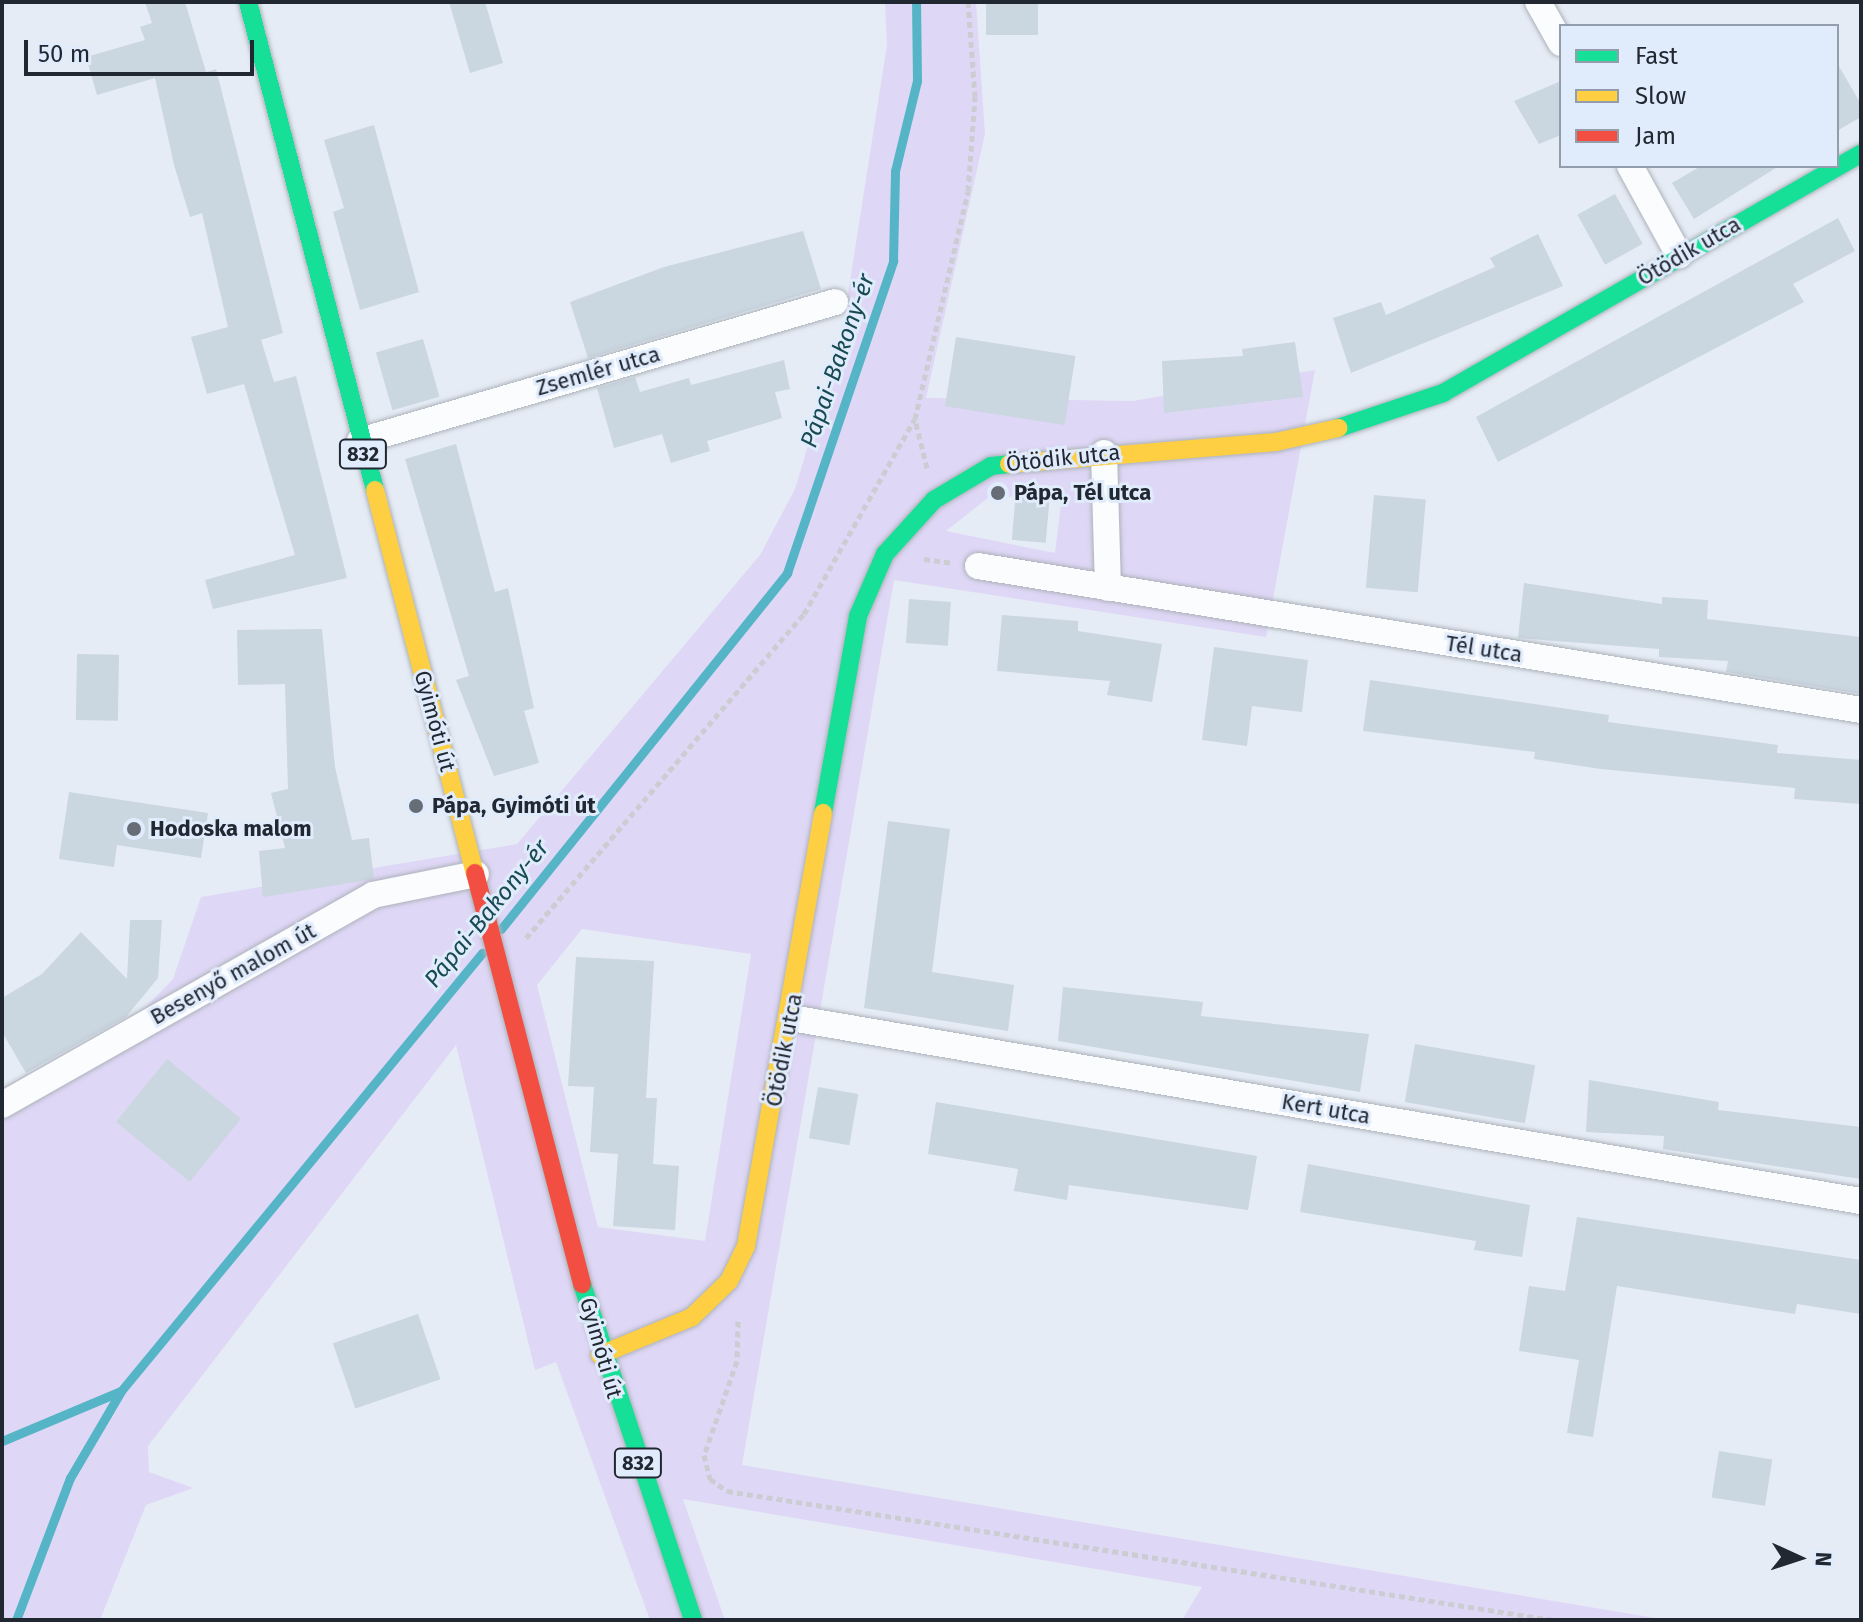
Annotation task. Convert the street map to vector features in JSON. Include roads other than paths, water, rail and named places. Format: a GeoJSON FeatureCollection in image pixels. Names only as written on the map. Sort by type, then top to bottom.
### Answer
{"type":"FeatureCollection","features":[{"type":"Feature","properties":{"kind":"street","name":"Gyimóti út"},"geometry":{"type":"LineString","coordinates":[[248,2],[360,441],[504,973],[600,1355],[693,1620]]}},
{"type":"Feature","properties":{"kind":"street"},"geometry":{"type":"LineString","coordinates":[[1538,2],[1559,39]]}},
{"type":"Feature","properties":{"kind":"street","name":"Ötödik utca"},"geometry":{"type":"LineString","coordinates":[[1839,166],[1861,154]]}},
{"type":"Feature","properties":{"kind":"street"},"geometry":{"type":"LineString","coordinates":[[1631,168],[1679,255]]}},
{"type":"Feature","properties":{"kind":"street","name":"Ötödik utca"},"geometry":{"type":"LineString","coordinates":[[600,1355],[692,1317],[729,1281],[746,1246],[791,1018],[858,616],[885,554],[934,500],[991,466],[1104,453],[1276,442],[1353,425],[1443,393],[1679,255],[1836,168]]}},
{"type":"Feature","properties":{"kind":"street","name":"Zsemlér utca"},"geometry":{"type":"LineString","coordinates":[[360,441],[835,302]]}},
{"type":"Feature","properties":{"kind":"street"},"geometry":{"type":"LineString","coordinates":[[1104,453],[1108,588]]}},
{"type":"Feature","properties":{"kind":"street","name":"Tél utca"},"geometry":{"type":"LineString","coordinates":[[978,566],[1861,710]]}},
{"type":"Feature","properties":{"kind":"street","name":"Besenyő malom út"},"geometry":{"type":"LineString","coordinates":[[2,1105],[373,895],[476,874]]}},
{"type":"Feature","properties":{"kind":"street","name":"Kert utca"},"geometry":{"type":"LineString","coordinates":[[791,1018],[1861,1201]]}},
{"type":"Feature","properties":{"kind":"waterway","name":"Pápai-Bakony-ér"},"geometry":{"type":"LineString","coordinates":[[501,929],[787,573],[893,261],[895,171],[917,81],[916,2]]}},
{"type":"Feature","properties":{"kind":"waterway","name":"Pápai-Bakony-ér"},"geometry":{"type":"LineString","coordinates":[[16,1620],[70,1478],[121,1391],[482,953]]}},
{"type":"Feature","properties":{"kind":"waterway"},"geometry":{"type":"LineString","coordinates":[[2,1441],[121,1391]]}},
{"type":"Feature","properties":{"kind":"place","name":"Pápa, Tél utca"},"geometry":{"type":"Point","coordinates":[998,493]}},
{"type":"Feature","properties":{"kind":"place","name":"Pápa, Gyimóti út"},"geometry":{"type":"Point","coordinates":[416,806]}},
{"type":"Feature","properties":{"kind":"place","name":"Hodoska malom"},"geometry":{"type":"Point","coordinates":[134,829]}}]}
